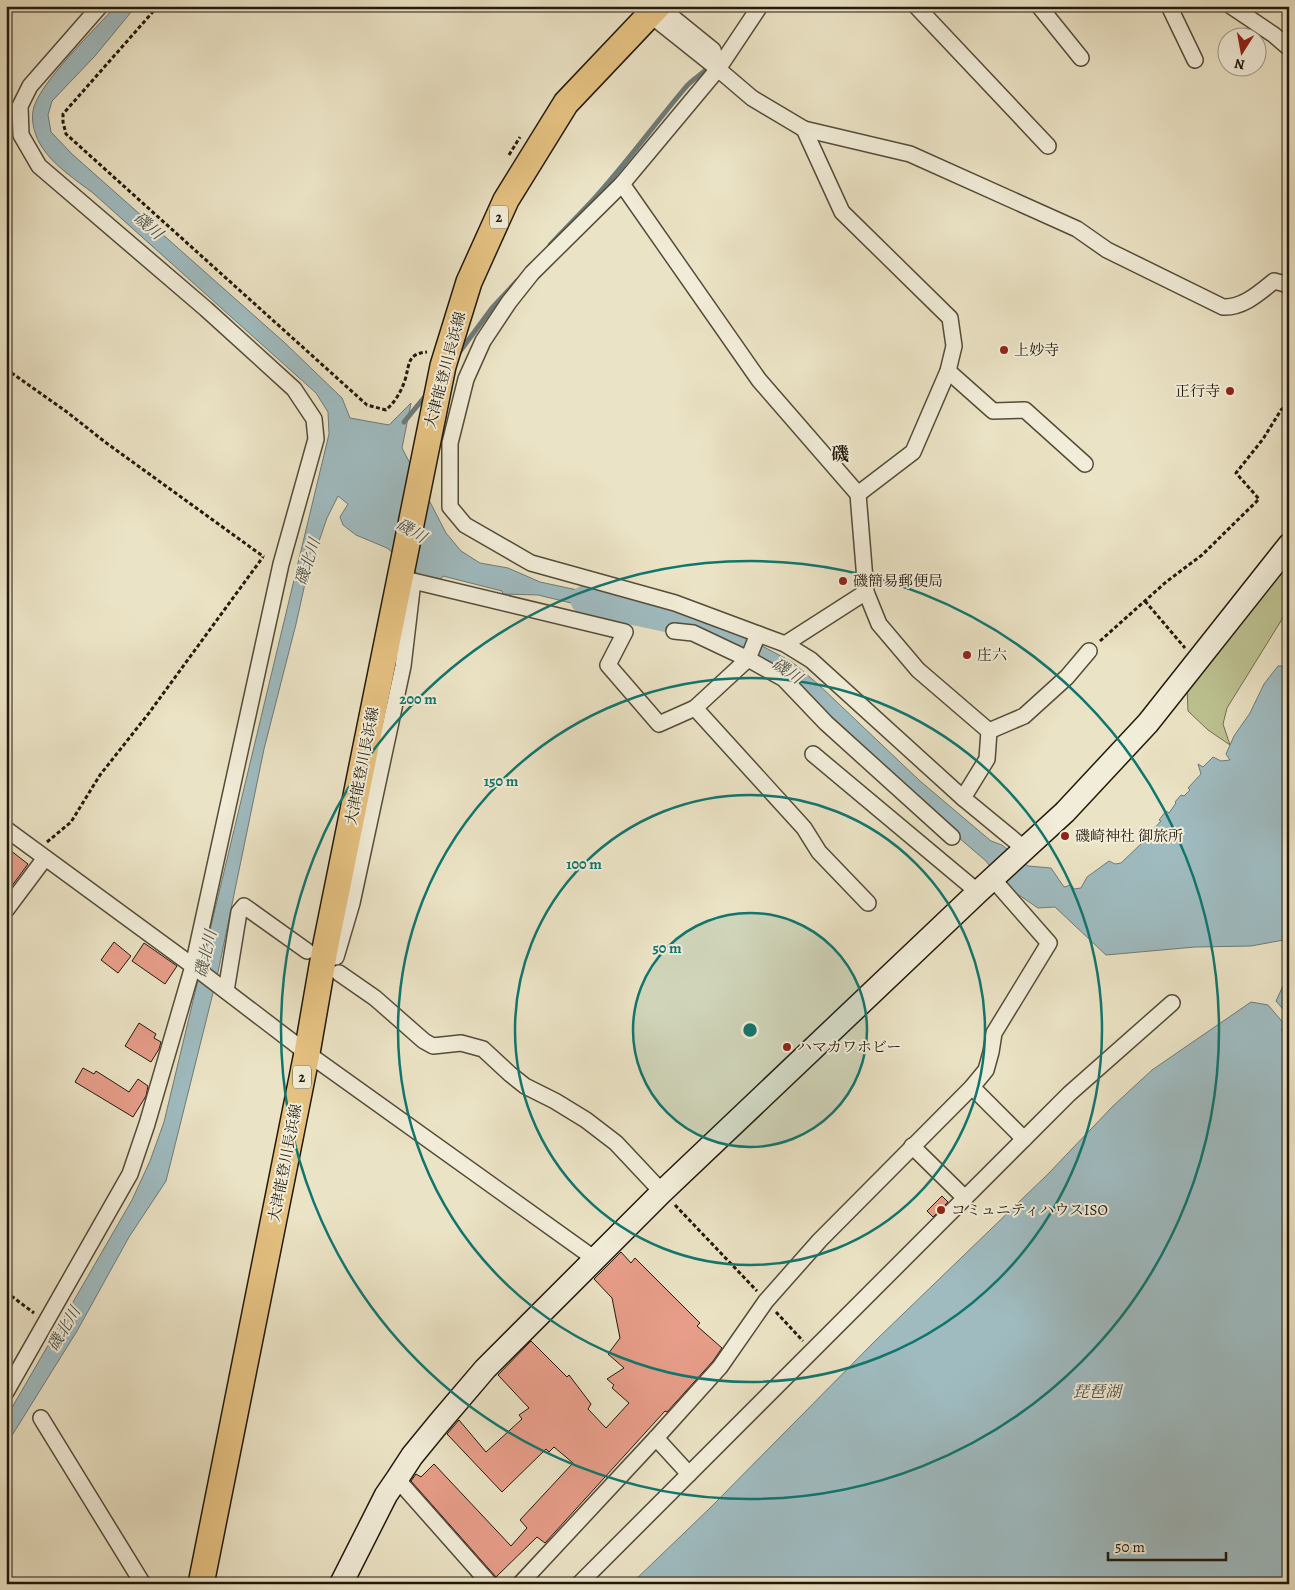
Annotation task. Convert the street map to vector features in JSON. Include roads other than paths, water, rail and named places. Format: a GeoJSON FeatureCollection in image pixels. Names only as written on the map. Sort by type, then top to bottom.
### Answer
{"type":"FeatureCollection","features":[{"type":"Feature","properties":{"kind":"main road","name":"大津能登川長浜線"},"geometry":{"type":"LineString","coordinates":[[201,1584],[327,958],[422,471],[439,440],[446,356],[469,282],[506,200],[566,103],[654,11]]}},
{"type":"Feature","properties":{"kind":"street"},"geometry":{"type":"LineString","coordinates":[[6,1392],[130,1174],[147,1124],[196,968],[281,564],[316,439],[314,418],[294,389],[221,322],[39,166],[21,135],[20,106],[30,86],[100,6]]}},
{"type":"Feature","properties":{"kind":"street"},"geometry":{"type":"LineString","coordinates":[[760,6],[718,69],[622,184],[532,273],[482,341],[439,440],[450,507],[465,525],[531,563],[675,603],[753,646],[826,723],[952,837]]}},
{"type":"Feature","properties":{"kind":"street"},"geometry":{"type":"LineString","coordinates":[[916,6],[1048,146]]}},
{"type":"Feature","properties":{"kind":"street"},"geometry":{"type":"LineString","coordinates":[[1039,6],[1081,58]]}},
{"type":"Feature","properties":{"kind":"street"},"geometry":{"type":"LineString","coordinates":[[1169,6],[1195,60]]}},
{"type":"Feature","properties":{"kind":"street"},"geometry":{"type":"LineString","coordinates":[[1231,6],[1289,48]]}},
{"type":"Feature","properties":{"kind":"street"},"geometry":{"type":"LineString","coordinates":[[654,11],[713,50],[718,69]]}},
{"type":"Feature","properties":{"kind":"street"},"geometry":{"type":"LineString","coordinates":[[654,11],[752,98],[804,129],[910,154],[1077,229],[1107,250],[1223,307],[1241,304],[1274,281],[1289,285]]}},
{"type":"Feature","properties":{"kind":"street"},"geometry":{"type":"LineString","coordinates":[[804,129],[842,212],[950,318],[954,346],[948,371],[913,452],[858,494]]}},
{"type":"Feature","properties":{"kind":"street"},"geometry":{"type":"LineString","coordinates":[[622,184],[759,380],[858,494],[866,592],[879,624],[918,670],[989,731]]}},
{"type":"Feature","properties":{"kind":"street"},"geometry":{"type":"LineString","coordinates":[[948,371],[993,411],[1025,410],[1086,464]]}},
{"type":"Feature","properties":{"kind":"street"},"geometry":{"type":"LineString","coordinates":[[341,1584],[386,1495],[412,1456],[484,1369],[662,1192],[1065,812],[1109,767],[1148,723],[1289,544]]}},
{"type":"Feature","properties":{"kind":"street"},"geometry":{"type":"LineString","coordinates":[[327,958],[352,903],[403,666],[413,581],[625,632],[608,665],[659,724],[694,708],[753,646]]}},
{"type":"Feature","properties":{"kind":"street"},"geometry":{"type":"LineString","coordinates":[[674,631],[693,633],[753,646],[786,644],[866,592]]}},
{"type":"Feature","properties":{"kind":"street"},"geometry":{"type":"LineString","coordinates":[[786,644],[811,660],[994,826],[1025,849]]}},
{"type":"Feature","properties":{"kind":"street"},"geometry":{"type":"LineString","coordinates":[[989,731],[1024,716],[1067,678],[1089,651]]}},
{"type":"Feature","properties":{"kind":"street"},"geometry":{"type":"LineString","coordinates":[[694,708],[804,828],[819,852],[868,903]]}},
{"type":"Feature","properties":{"kind":"street"},"geometry":{"type":"LineString","coordinates":[[963,798],[987,759],[989,731]]}},
{"type":"Feature","properties":{"kind":"street"},"geometry":{"type":"LineString","coordinates":[[520,1584],[720,1367],[766,1301],[820,1240],[972,1088],[986,1070],[994,1033],[1049,942],[990,881],[813,754]]}},
{"type":"Feature","properties":{"kind":"street"},"geometry":{"type":"LineString","coordinates":[[6,829],[196,968],[307,1053],[595,1259]]}},
{"type":"Feature","properties":{"kind":"street"},"geometry":{"type":"LineString","coordinates":[[6,910],[40,854]]}},
{"type":"Feature","properties":{"kind":"street"},"geometry":{"type":"LineString","coordinates":[[224,989],[239,912],[244,906],[327,958],[424,1041],[433,1046],[461,1043],[483,1049],[525,1086],[555,1101],[586,1120],[616,1143],[662,1192]]}},
{"type":"Feature","properties":{"kind":"street"},"geometry":{"type":"LineString","coordinates":[[579,1584],[1069,1094],[1172,1003]]}},
{"type":"Feature","properties":{"kind":"street"},"geometry":{"type":"LineString","coordinates":[[972,1088],[1024,1139]]}},
{"type":"Feature","properties":{"kind":"street"},"geometry":{"type":"LineString","coordinates":[[912,1146],[965,1198]]}},
{"type":"Feature","properties":{"kind":"street"},"geometry":{"type":"LineString","coordinates":[[41,1418],[143,1584]]}},
{"type":"Feature","properties":{"kind":"street"},"geometry":{"type":"LineString","coordinates":[[656,1438],[689,1474]]}},
{"type":"Feature","properties":{"kind":"street"},"geometry":{"type":"LineString","coordinates":[[397,1479],[490,1584]]}},
{"type":"Feature","properties":{"kind":"water","name":"磯北川"},"geometry":{"type":"Polygon","coordinates":[[[116,6],[136,6],[95,56],[52,101],[48,115],[51,132],[72,154],[285,343],[342,398],[350,418],[389,425],[411,403],[402,448],[446,533],[461,551],[480,563],[508,568],[540,582],[610,597],[609,601],[624,604],[621,615],[538,595],[503,594],[502,591],[443,576],[441,579],[418,574],[387,548],[356,535],[343,525],[340,517],[348,504],[338,496],[327,518],[306,579],[264,749],[217,977],[166,1181],[129,1237],[77,1331],[6,1445],[6,1418],[132,1200],[150,1161],[164,1122],[329,434],[328,412],[316,393],[93,193],[58,166],[37,139],[34,129],[33,111],[37,100],[56,72],[116,6]]]}},
{"type":"Feature","properties":{"kind":"water"},"geometry":{"type":"Polygon","coordinates":[[[651,609],[688,617],[737,635],[792,662],[819,685],[920,781],[991,841],[1002,845],[1028,866],[1051,868],[1064,887],[1071,885],[1074,889],[1081,888],[1087,877],[1109,861],[1115,864],[1121,863],[1144,841],[1143,839],[1161,821],[1159,820],[1166,811],[1169,813],[1181,795],[1184,796],[1190,790],[1188,788],[1201,774],[1198,764],[1203,767],[1213,757],[1221,761],[1230,760],[1226,754],[1234,736],[1250,713],[1264,684],[1278,666],[1285,666],[1289,662],[1289,939],[1251,946],[1195,947],[1106,955],[1055,907],[1038,908],[1004,885],[986,861],[924,808],[791,680],[686,629],[648,621],[651,609]]]}},
{"type":"Feature","properties":{"kind":"water"},"geometry":{"type":"Polygon","coordinates":[[[1289,973],[1289,1016],[1276,1001],[1289,973]]]}},
{"type":"Feature","properties":{"kind":"water","name":"琵琶湖"},"geometry":{"type":"Polygon","coordinates":[[[1251,1002],[1268,1005],[1286,1026],[1281,1030],[1289,1036],[1289,1584],[631,1584],[710,1508],[875,1341],[1048,1174],[1113,1106],[1152,1070],[1251,1002]]]}},
{"type":"Feature","properties":{"kind":"waterway"},"geometry":{"type":"LineString","coordinates":[[550,245],[592,201],[688,85],[710,66]]}},
{"type":"Feature","properties":{"kind":"waterway"},"geometry":{"type":"LineString","coordinates":[[458,354],[492,308],[517,281]]}},
{"type":"Feature","properties":{"kind":"waterway"},"geometry":{"type":"LineString","coordinates":[[404,422],[427,394]]}},
{"type":"Feature","properties":{"kind":"waterway","name":"磯川"},"geometry":{"type":"LineString","coordinates":[[585,600],[688,622]]}},
{"type":"Feature","properties":{"kind":"place","name":"上妙寺"},"geometry":{"type":"Point","coordinates":[1004,350]}},
{"type":"Feature","properties":{"kind":"place","name":"正行寺"},"geometry":{"type":"Point","coordinates":[1230,391]}},
{"type":"Feature","properties":{"kind":"place","name":"磯簡易郵便局"},"geometry":{"type":"Point","coordinates":[843,581]}},
{"type":"Feature","properties":{"kind":"place","name":"庄六"},"geometry":{"type":"Point","coordinates":[967,655]}},
{"type":"Feature","properties":{"kind":"place","name":"磯崎神社 御旅所"},"geometry":{"type":"Point","coordinates":[1065,836]}},
{"type":"Feature","properties":{"kind":"place","name":"ハマカワホビー"},"geometry":{"type":"Point","coordinates":[787,1047]}},
{"type":"Feature","properties":{"kind":"place","name":"コミュニティハウスISO"},"geometry":{"type":"Point","coordinates":[941,1210]}},
{"type":"Feature","properties":{"kind":"district","name":"磯"},"geometry":{"type":"Point","coordinates":[840,454]}}]}
